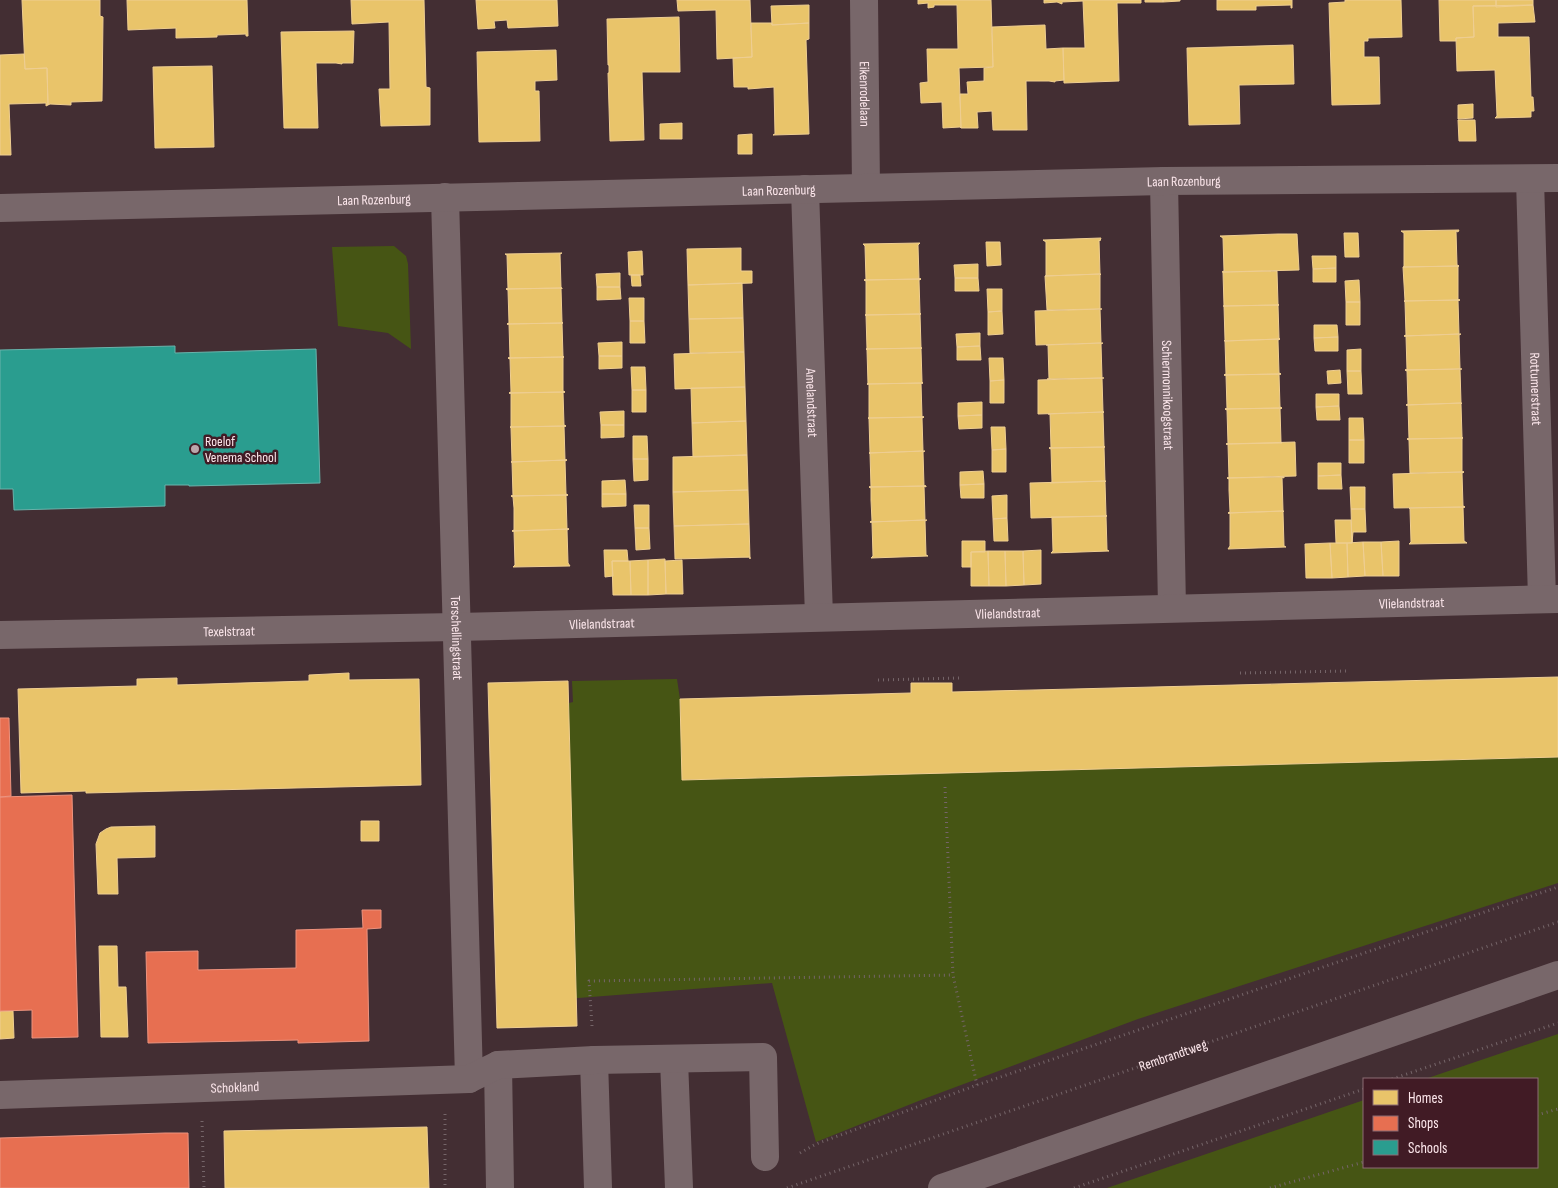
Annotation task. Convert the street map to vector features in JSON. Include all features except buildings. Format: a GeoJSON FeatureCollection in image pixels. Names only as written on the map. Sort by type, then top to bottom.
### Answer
{"type":"FeatureCollection","features":[{"type":"Feature","properties":{"kind":"street","name":"Eikenrodelaan"},"geometry":{"type":"LineString","coordinates":[[864,0],[866,187]]}},
{"type":"Feature","properties":{"kind":"street","name":"Laan Rozenburg"},"geometry":{"type":"LineString","coordinates":[[0,208],[1164,181],[1558,178]]}},
{"type":"Feature","properties":{"kind":"street","name":"Rottumerstraat"},"geometry":{"type":"LineString","coordinates":[[1530,179],[1550,599]]}},
{"type":"Feature","properties":{"kind":"street","name":"Schiermonnikoogstraat"},"geometry":{"type":"LineString","coordinates":[[1164,181],[1172,608]]}},
{"type":"Feature","properties":{"kind":"street","name":"Amelandstraat"},"geometry":{"type":"LineString","coordinates":[[805,189],[819,617]]}},
{"type":"Feature","properties":{"kind":"street","name":"Terschellingstraat"},"geometry":{"type":"LineString","coordinates":[[445,197],[457,627],[457,1079]]}},
{"type":"Feature","properties":{"kind":"street","name":"Vlielandstraat"},"geometry":{"type":"LineString","coordinates":[[457,627],[1550,599]]}},
{"type":"Feature","properties":{"kind":"street","name":"Texelstraat"},"geometry":{"type":"LineString","coordinates":[[0,635],[457,627]]}},
{"type":"Feature","properties":{"kind":"street"},"geometry":{"type":"LineString","coordinates":[[942,1188],[1558,975]]}},
{"type":"Feature","properties":{"kind":"street"},"geometry":{"type":"LineString","coordinates":[[457,1079],[498,1065],[594,1060],[763,1057],[766,1157]]}},
{"type":"Feature","properties":{"kind":"street"},"geometry":{"type":"LineString","coordinates":[[594,1060],[598,1188]]}},
{"type":"Feature","properties":{"kind":"street"},"geometry":{"type":"LineString","coordinates":[[674,1060],[679,1188]]}},
{"type":"Feature","properties":{"kind":"street"},"geometry":{"type":"LineString","coordinates":[[498,1065],[500,1188]]}},
{"type":"Feature","properties":{"kind":"street","name":"Schokland"},"geometry":{"type":"LineString","coordinates":[[0,1095],[457,1079]]}},
{"type":"Feature","properties":{"kind":"path"},"geometry":{"type":"LineString","coordinates":[[1240,673],[1347,671]]}},
{"type":"Feature","properties":{"kind":"path"},"geometry":{"type":"LineString","coordinates":[[878,680],[959,678]]}},
{"type":"Feature","properties":{"kind":"path"},"geometry":{"type":"LineString","coordinates":[[944,787],[953,975],[977,1085]]}},
{"type":"Feature","properties":{"kind":"path"},"geometry":{"type":"LineString","coordinates":[[794,1157],[816,1144],[977,1085],[1558,887]]}},
{"type":"Feature","properties":{"kind":"path","name":"Rembrandtweg"},"geometry":{"type":"LineString","coordinates":[[787,1188],[1558,922]]}},
{"type":"Feature","properties":{"kind":"path"},"geometry":{"type":"LineString","coordinates":[[594,1060],[589,981],[953,975]]}},
{"type":"Feature","properties":{"kind":"path"},"geometry":{"type":"LineString","coordinates":[[1395,1078],[1558,1023]]}},
{"type":"Feature","properties":{"kind":"path"},"geometry":{"type":"LineString","coordinates":[[445,1188],[457,1079]]}},
{"type":"Feature","properties":{"kind":"path"},"geometry":{"type":"LineString","coordinates":[[201,1088],[204,1188]]}},
{"type":"Feature","properties":{"kind":"path"},"geometry":{"type":"LineString","coordinates":[[1074,1188],[1363,1089]]}},
{"type":"Feature","properties":{"kind":"path"},"geometry":{"type":"LineString","coordinates":[[1538,1115],[1558,1109]]}},
{"type":"Feature","properties":{"kind":"path"},"geometry":{"type":"LineString","coordinates":[[1270,1188],[1363,1162]]}},
{"type":"Feature","properties":{"kind":"green space"},"geometry":{"type":"Polygon","coordinates":[[[394,246],[406,256],[408,264],[411,349],[388,333],[338,326],[332,247],[394,246]]]}},
{"type":"Feature","properties":{"kind":"green space"},"geometry":{"type":"Polygon","coordinates":[[[677,679],[680,699],[682,780],[1558,757],[1558,883],[1138,1019],[921,1100],[816,1142],[772,983],[500,1004],[569,703],[573,702],[572,681],[677,679]]]}},
{"type":"Feature","properties":{"kind":"green space"},"geometry":{"type":"Polygon","coordinates":[[[1558,1034],[1558,1188],[1107,1188],[1363,1100],[1363,1168],[1538,1168],[1538,1078],[1428,1078],[1558,1034]]]}},
{"type":"Feature","properties":{"kind":"place","name":"Roelof Venema School"},"geometry":{"type":"Point","coordinates":[195,449]}}]}
